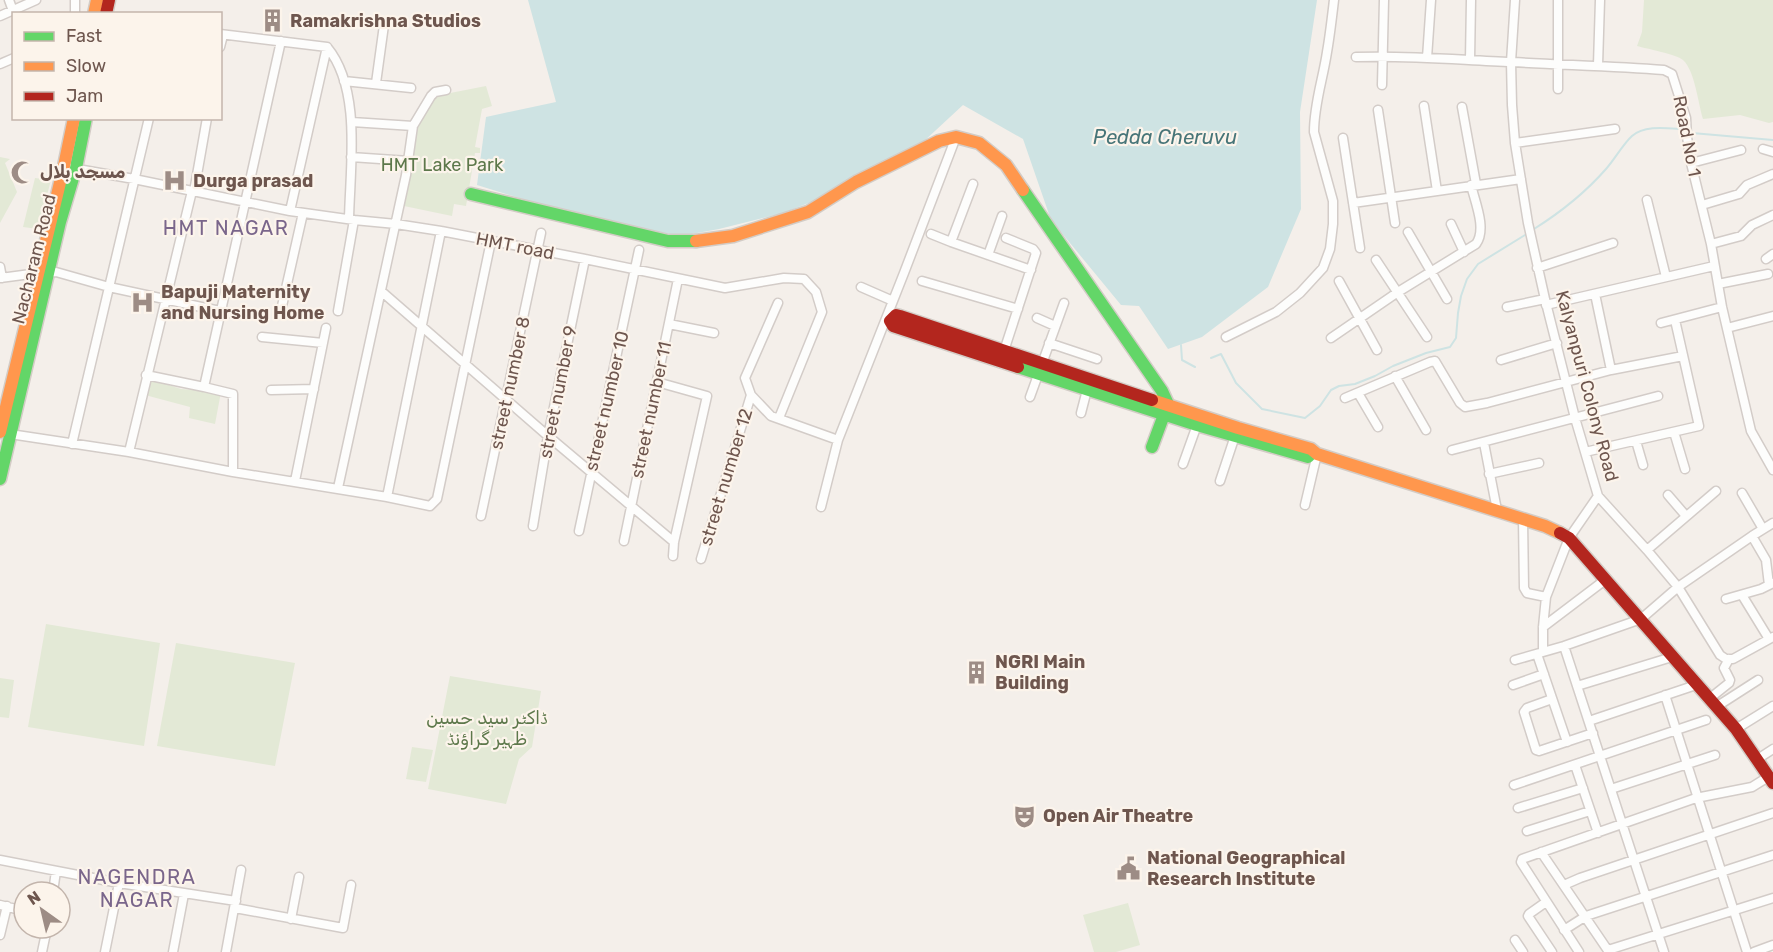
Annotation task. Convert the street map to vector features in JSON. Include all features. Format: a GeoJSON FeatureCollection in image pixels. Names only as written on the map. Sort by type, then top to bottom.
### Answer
{"type":"FeatureCollection","features":[{"type":"Feature","properties":{"kind":"street"},"geometry":{"type":"LineString","coordinates":[[9,0],[13,10]]}},
{"type":"Feature","properties":{"kind":"street"},"geometry":{"type":"LineString","coordinates":[[0,16],[36,0]]}},
{"type":"Feature","properties":{"kind":"street"},"geometry":{"type":"LineString","coordinates":[[1226,337],[1276,312],[1300,293],[1323,268],[1330,249],[1333,201],[1314,132],[1314,120],[1334,0]]}},
{"type":"Feature","properties":{"kind":"street"},"geometry":{"type":"LineString","coordinates":[[1382,85],[1384,0]]}},
{"type":"Feature","properties":{"kind":"street"},"geometry":{"type":"LineString","coordinates":[[1427,57],[1431,0]]}},
{"type":"Feature","properties":{"kind":"street"},"geometry":{"type":"LineString","coordinates":[[1470,60],[1471,0]]}},
{"type":"Feature","properties":{"kind":"street","name":"Kalyanpuri Colony Road"},"geometry":{"type":"LineString","coordinates":[[1515,0],[1511,62],[1512,105],[1515,143],[1527,223],[1575,418],[1598,496],[1569,538],[1546,597],[1540,653],[1544,674],[1567,742]]}},
{"type":"Feature","properties":{"kind":"street"},"geometry":{"type":"LineString","coordinates":[[1558,0],[1558,89]]}},
{"type":"Feature","properties":{"kind":"street"},"geometry":{"type":"LineString","coordinates":[[1598,65],[1600,0]]}},
{"type":"Feature","properties":{"kind":"street"},"geometry":{"type":"LineString","coordinates":[[376,83],[384,25]]}},
{"type":"Feature","properties":{"kind":"street"},"geometry":{"type":"LineString","coordinates":[[222,34],[327,47],[336,58],[344,81],[352,122],[351,220],[338,310]]}},
{"type":"Feature","properties":{"kind":"street"},"geometry":{"type":"LineString","coordinates":[[204,387],[225,312],[246,201],[281,41]]}},
{"type":"Feature","properties":{"kind":"street"},"geometry":{"type":"LineString","coordinates":[[290,211],[327,47]]}},
{"type":"Feature","properties":{"kind":"street","name":"Road No 1"},"geometry":{"type":"LineString","coordinates":[[1356,57],[1427,57],[1558,65],[1598,65],[1664,70],[1672,74],[1686,118],[1691,163],[1711,244],[1722,307],[1751,431],[1773,470]]}},
{"type":"Feature","properties":{"kind":"street"},"geometry":{"type":"LineString","coordinates":[[344,81],[411,88]]}},
{"type":"Feature","properties":{"kind":"street"},"geometry":{"type":"LineString","coordinates":[[338,489],[396,224],[409,161],[413,126],[431,96],[435,92],[446,90]]}},
{"type":"Feature","properties":{"kind":"street"},"geometry":{"type":"LineString","coordinates":[[1424,106],[1437,191]]}},
{"type":"Feature","properties":{"kind":"street"},"geometry":{"type":"LineString","coordinates":[[1331,338],[1398,292],[1476,244],[1481,238],[1462,108]]}},
{"type":"Feature","properties":{"kind":"street"},"geometry":{"type":"LineString","coordinates":[[1378,110],[1395,223]]}},
{"type":"Feature","properties":{"kind":"street","name":"Nacharam Road"},"geometry":{"type":"LineString","coordinates":[[70,167],[74,120]]}},
{"type":"Feature","properties":{"kind":"street","name":"Nacharam Road"},"geometry":{"type":"LineString","coordinates":[[0,479],[3,430],[70,167],[85,120]]}},
{"type":"Feature","properties":{"kind":"street"},"geometry":{"type":"LineString","coordinates":[[72,444],[149,120]]}},
{"type":"Feature","properties":{"kind":"street"},"geometry":{"type":"LineString","coordinates":[[129,452],[146,375],[193,191],[207,120]]}},
{"type":"Feature","properties":{"kind":"street"},"geometry":{"type":"LineString","coordinates":[[352,122],[413,126]]}},
{"type":"Feature","properties":{"kind":"street"},"geometry":{"type":"LineString","coordinates":[[1515,143],[1615,129]]}},
{"type":"Feature","properties":{"kind":"street"},"geometry":{"type":"LineString","coordinates":[[471,194],[668,241],[694,241],[734,236],[808,212],[856,183],[939,141],[956,136],[980,143],[1006,165],[1078,272],[1151,374],[1166,409],[1197,425],[1236,432]]}},
{"type":"Feature","properties":{"kind":"street"},"geometry":{"type":"LineString","coordinates":[[821,507],[838,440],[956,136]]}},
{"type":"Feature","properties":{"kind":"street"},"geometry":{"type":"LineString","coordinates":[[1343,138],[1360,248]]}},
{"type":"Feature","properties":{"kind":"street"},"geometry":{"type":"LineString","coordinates":[[1763,149],[1773,152]]}},
{"type":"Feature","properties":{"kind":"street"},"geometry":{"type":"LineString","coordinates":[[1691,163],[1740,150]]}},
{"type":"Feature","properties":{"kind":"street"},"geometry":{"type":"LineString","coordinates":[[351,157],[409,161]]}},
{"type":"Feature","properties":{"kind":"street","name":"HMT road"},"geometry":{"type":"LineString","coordinates":[[70,167],[290,211],[441,231],[585,258],[725,288],[784,278],[804,279],[816,292],[822,312],[779,418]]}},
{"type":"Feature","properties":{"kind":"street"},"geometry":{"type":"LineString","coordinates":[[1702,205],[1739,194],[1747,185],[1773,174]]}},
{"type":"Feature","properties":{"kind":"street"},"geometry":{"type":"LineString","coordinates":[[1353,203],[1521,179]]}},
{"type":"Feature","properties":{"kind":"street"},"geometry":{"type":"LineString","coordinates":[[951,242],[973,184]]}},
{"type":"Feature","properties":{"kind":"street"},"geometry":{"type":"LineString","coordinates":[[1647,200],[1666,277]]}},
{"type":"Feature","properties":{"kind":"street"},"geometry":{"type":"LineString","coordinates":[[282,306],[303,213]]}},
{"type":"Feature","properties":{"kind":"street"},"geometry":{"type":"LineString","coordinates":[[1711,244],[1741,236],[1752,225],[1773,215]]}},
{"type":"Feature","properties":{"kind":"street"},"geometry":{"type":"LineString","coordinates":[[988,255],[1002,216]]}},
{"type":"Feature","properties":{"kind":"street"},"geometry":{"type":"LineString","coordinates":[[1451,224],[1464,252]]}},
{"type":"Feature","properties":{"kind":"street"},"geometry":{"type":"LineString","coordinates":[[387,496],[441,231]]}},
{"type":"Feature","properties":{"kind":"street"},"geometry":{"type":"LineString","coordinates":[[1408,232],[1448,299]]}},
{"type":"Feature","properties":{"kind":"street","name":"street number 8"},"geometry":{"type":"LineString","coordinates":[[481,516],[541,233]]}},
{"type":"Feature","properties":{"kind":"street"},"geometry":{"type":"LineString","coordinates":[[931,234],[1031,270]]}},
{"type":"Feature","properties":{"kind":"street"},"geometry":{"type":"LineString","coordinates":[[1003,355],[1035,251],[1006,238]]}},
{"type":"Feature","properties":{"kind":"street"},"geometry":{"type":"LineString","coordinates":[[3,430],[233,472],[387,496],[430,506],[437,499],[491,241]]}},
{"type":"Feature","properties":{"kind":"street"},"geometry":{"type":"LineString","coordinates":[[1537,268],[1613,243]]}},
{"type":"Feature","properties":{"kind":"street","name":"street number 10"},"geometry":{"type":"LineString","coordinates":[[579,531],[639,250]]}},
{"type":"Feature","properties":{"kind":"street","name":"street number 9"},"geometry":{"type":"LineString","coordinates":[[533,526],[548,436],[585,258]]}},
{"type":"Feature","properties":{"kind":"street"},"geometry":{"type":"LineString","coordinates":[[1376,260],[1427,337]]}},
{"type":"Feature","properties":{"kind":"street"},"geometry":{"type":"LineString","coordinates":[[1507,308],[1595,294],[1714,266]]}},
{"type":"Feature","properties":{"kind":"street"},"geometry":{"type":"LineString","coordinates":[[0,267],[1,278],[44,272],[225,312]]}},
{"type":"Feature","properties":{"kind":"street"},"geometry":{"type":"LineString","coordinates":[[1718,284],[1768,274]]}},
{"type":"Feature","properties":{"kind":"street","name":"street number 11"},"geometry":{"type":"LineString","coordinates":[[624,541],[678,279]]}},
{"type":"Feature","properties":{"kind":"street"},"geometry":{"type":"LineString","coordinates":[[922,281],[1018,309]]}},
{"type":"Feature","properties":{"kind":"street"},"geometry":{"type":"LineString","coordinates":[[1339,281],[1377,350]]}},
{"type":"Feature","properties":{"kind":"street"},"geometry":{"type":"LineString","coordinates":[[861,287],[893,301]]}},
{"type":"Feature","properties":{"kind":"street"},"geometry":{"type":"LineString","coordinates":[[381,291],[674,542]]}},
{"type":"Feature","properties":{"kind":"street"},"geometry":{"type":"LineString","coordinates":[[1595,294],[1611,370]]}},
{"type":"Feature","properties":{"kind":"street","name":"street number 12"},"geometry":{"type":"LineString","coordinates":[[701,559],[751,395],[745,378],[778,303]]}},
{"type":"Feature","properties":{"kind":"street"},"geometry":{"type":"LineString","coordinates":[[1030,397],[1064,303]]}},
{"type":"Feature","properties":{"kind":"street"},"geometry":{"type":"LineString","coordinates":[[1661,323],[1722,307]]}},
{"type":"Feature","properties":{"kind":"street"},"geometry":{"type":"LineString","coordinates":[[1727,328],[1773,316]]}},
{"type":"Feature","properties":{"kind":"street"},"geometry":{"type":"LineString","coordinates":[[1037,318],[1055,326]]}},
{"type":"Feature","properties":{"kind":"street"},"geometry":{"type":"LineString","coordinates":[[1585,452],[1699,426],[1675,320]]}},
{"type":"Feature","properties":{"kind":"street"},"geometry":{"type":"LineString","coordinates":[[669,324],[714,333]]}},
{"type":"Feature","properties":{"kind":"street"},"geometry":{"type":"LineString","coordinates":[[295,481],[326,328]]}},
{"type":"Feature","properties":{"kind":"street"},"geometry":{"type":"LineString","coordinates":[[930,332],[1308,457],[1315,453],[1497,510],[1545,526],[1569,538],[1736,729],[1771,780],[1752,787],[1696,798],[1522,859],[1520,861],[1579,952]]}},
{"type":"Feature","properties":{"kind":"street"},"geometry":{"type":"LineString","coordinates":[[262,337],[323,343]]}},
{"type":"Feature","properties":{"kind":"street"},"geometry":{"type":"LineString","coordinates":[[1049,343],[1097,359]]}},
{"type":"Feature","properties":{"kind":"street"},"geometry":{"type":"LineString","coordinates":[[1501,360],[1557,343]]}},
{"type":"Feature","properties":{"kind":"street"},"geometry":{"type":"LineString","coordinates":[[1345,398],[1435,361],[1460,403],[1465,406],[1487,403],[1611,370],[1683,356]]}},
{"type":"Feature","properties":{"kind":"street"},"geometry":{"type":"LineString","coordinates":[[146,375],[233,394],[233,472]]}},
{"type":"Feature","properties":{"kind":"street"},"geometry":{"type":"LineString","coordinates":[[1395,376],[1426,430]]}},
{"type":"Feature","properties":{"kind":"street","name":"street number 12"},"geometry":{"type":"LineString","coordinates":[[657,382],[707,396],[674,542],[673,556]]}},
{"type":"Feature","properties":{"kind":"street"},"geometry":{"type":"LineString","coordinates":[[1081,413],[1088,385]]}},
{"type":"Feature","properties":{"kind":"street"},"geometry":{"type":"LineString","coordinates":[[272,390],[314,389]]}},
{"type":"Feature","properties":{"kind":"street"},"geometry":{"type":"LineString","coordinates":[[1358,393],[1378,427]]}},
{"type":"Feature","properties":{"kind":"street"},"geometry":{"type":"LineString","coordinates":[[751,395],[771,416],[838,440]]}},
{"type":"Feature","properties":{"kind":"street"},"geometry":{"type":"LineString","coordinates":[[1452,450],[1658,396]]}},
{"type":"Feature","properties":{"kind":"street"},"geometry":{"type":"LineString","coordinates":[[1152,447],[1166,409]]}},
{"type":"Feature","properties":{"kind":"street"},"geometry":{"type":"LineString","coordinates":[[1183,464],[1197,425]]}},
{"type":"Feature","properties":{"kind":"street"},"geometry":{"type":"LineString","coordinates":[[1220,481],[1236,432]]}},
{"type":"Feature","properties":{"kind":"street"},"geometry":{"type":"LineString","coordinates":[[1674,432],[1685,469]]}},
{"type":"Feature","properties":{"kind":"street"},"geometry":{"type":"LineString","coordinates":[[1636,441],[1643,465]]}},
{"type":"Feature","properties":{"kind":"street"},"geometry":{"type":"LineString","coordinates":[[1484,443],[1497,510]]}},
{"type":"Feature","properties":{"kind":"street"},"geometry":{"type":"LineString","coordinates":[[1305,505],[1315,453]]}},
{"type":"Feature","properties":{"kind":"street"},"geometry":{"type":"LineString","coordinates":[[1490,474],[1539,463]]}},
{"type":"Feature","properties":{"kind":"street"},"geometry":{"type":"LineString","coordinates":[[1647,550],[1716,491]]}},
{"type":"Feature","properties":{"kind":"street"},"geometry":{"type":"LineString","coordinates":[[1742,493],[1763,529]]}},
{"type":"Feature","properties":{"kind":"street"},"geometry":{"type":"LineString","coordinates":[[1668,495],[1686,516]]}},
{"type":"Feature","properties":{"kind":"street"},"geometry":{"type":"LineString","coordinates":[[1598,496],[1678,587],[1720,655],[1729,659],[1771,638],[1742,595]]}},
{"type":"Feature","properties":{"kind":"street"},"geometry":{"type":"LineString","coordinates":[[1523,519],[1524,588],[1527,593],[1546,597]]}},
{"type":"Feature","properties":{"kind":"street"},"geometry":{"type":"LineString","coordinates":[[1515,660],[1564,646],[1641,619],[1678,587],[1773,523]]}},
{"type":"Feature","properties":{"kind":"street"},"geometry":{"type":"LineString","coordinates":[[1726,599],[1761,590],[1771,584],[1766,560],[1752,536]]}},
{"type":"Feature","properties":{"kind":"street"},"geometry":{"type":"LineString","coordinates":[[1543,627],[1605,580]]}},
{"type":"Feature","properties":{"kind":"street"},"geometry":{"type":"LineString","coordinates":[[1564,646],[1664,952]]}},
{"type":"Feature","properties":{"kind":"street"},"geometry":{"type":"LineString","coordinates":[[1577,686],[1672,657]]}},
{"type":"Feature","properties":{"kind":"street"},"geometry":{"type":"LineString","coordinates":[[1712,703],[1729,683],[1730,680],[1724,668],[1729,659]]}},
{"type":"Feature","properties":{"kind":"street"},"geometry":{"type":"LineString","coordinates":[[1513,685],[1544,674]]}},
{"type":"Feature","properties":{"kind":"street"},"geometry":{"type":"LineString","coordinates":[[1712,703],[1758,680]]}},
{"type":"Feature","properties":{"kind":"street"},"geometry":{"type":"LineString","coordinates":[[1589,721],[1696,685]]}},
{"type":"Feature","properties":{"kind":"street"},"geometry":{"type":"LineString","coordinates":[[1665,695],[1747,952]]}},
{"type":"Feature","properties":{"kind":"street"},"geometry":{"type":"LineString","coordinates":[[1552,699],[1527,708],[1524,712],[1534,748],[1539,751],[1593,733]]}},
{"type":"Feature","properties":{"kind":"street"},"geometry":{"type":"LineString","coordinates":[[1736,729],[1773,706]]}},
{"type":"Feature","properties":{"kind":"street"},"geometry":{"type":"LineString","coordinates":[[1514,785],[1706,720]]}},
{"type":"Feature","properties":{"kind":"street"},"geometry":{"type":"LineString","coordinates":[[1756,760],[1773,748]]}},
{"type":"Feature","properties":{"kind":"street"},"geometry":{"type":"LineString","coordinates":[[1611,789],[1715,755]]}},
{"type":"Feature","properties":{"kind":"street"},"geometry":{"type":"LineString","coordinates":[[1575,765],[1598,833]]}},
{"type":"Feature","properties":{"kind":"street"},"geometry":{"type":"LineString","coordinates":[[1518,808],[1583,788]]}},
{"type":"Feature","properties":{"kind":"street"},"geometry":{"type":"LineString","coordinates":[[1527,831],[1590,811]]}},
{"type":"Feature","properties":{"kind":"street"},"geometry":{"type":"LineString","coordinates":[[1564,885],[1773,813]]}},
{"type":"Feature","properties":{"kind":"street"},"geometry":{"type":"LineString","coordinates":[[1541,852],[1609,951],[1773,898]]}},
{"type":"Feature","properties":{"kind":"street"},"geometry":{"type":"LineString","coordinates":[[1564,930],[1586,916],[1773,855]]}},
{"type":"Feature","properties":{"kind":"street"},"geometry":{"type":"LineString","coordinates":[[0,860],[184,894],[291,919],[343,928],[351,885]]}},
{"type":"Feature","properties":{"kind":"street"},"geometry":{"type":"LineString","coordinates":[[226,952],[242,870]]}},
{"type":"Feature","properties":{"kind":"street"},"geometry":{"type":"LineString","coordinates":[[55,880],[56,871]]}},
{"type":"Feature","properties":{"kind":"street"},"geometry":{"type":"LineString","coordinates":[[291,919],[299,877]]}},
{"type":"Feature","properties":{"kind":"street"},"geometry":{"type":"LineString","coordinates":[[105,952],[119,883]]}},
{"type":"Feature","properties":{"kind":"street"},"geometry":{"type":"LineString","coordinates":[[173,952],[184,894]]}},
{"type":"Feature","properties":{"kind":"street"},"geometry":{"type":"LineString","coordinates":[[1546,902],[1528,916],[1548,951]]}},
{"type":"Feature","properties":{"kind":"street"},"geometry":{"type":"LineString","coordinates":[[0,936],[4,906]]}},
{"type":"Feature","properties":{"kind":"street"},"geometry":{"type":"LineString","coordinates":[[1515,940],[1523,952]]}},
{"type":"Feature","properties":{"kind":"street"},"geometry":{"type":"LineString","coordinates":[[1754,952],[1773,945]]}},
{"type":"Feature","properties":{"kind":"green space"},"geometry":{"type":"Polygon","coordinates":[[[1644,0],[1773,0],[1773,122],[1769,123],[1740,115],[1703,119],[1693,79],[1683,60],[1637,46],[1642,32],[1644,0]]]}},
{"type":"Feature","properties":{"kind":"green space","name":"HMT Lake Park"},"geometry":{"type":"Polygon","coordinates":[[[486,86],[492,106],[482,109],[475,147],[480,148],[480,153],[475,153],[466,206],[454,204],[452,216],[404,206],[418,124],[435,96],[486,86]]]}},
{"type":"Feature","properties":{"kind":"green space"},"geometry":{"type":"Polygon","coordinates":[[[0,157],[10,159],[5,163],[17,192],[0,223],[0,157]]]}},
{"type":"Feature","properties":{"kind":"green space"},"geometry":{"type":"Polygon","coordinates":[[[35,178],[51,180],[38,229],[23,227],[35,178]]]}},
{"type":"Feature","properties":{"kind":"green space"},"geometry":{"type":"Polygon","coordinates":[[[150,379],[181,389],[221,392],[215,424],[189,418],[190,407],[145,395],[150,379]]]}},
{"type":"Feature","properties":{"kind":"green space"},"geometry":{"type":"Polygon","coordinates":[[[46,624],[160,643],[144,746],[28,727],[46,624]]]}},
{"type":"Feature","properties":{"kind":"green space"},"geometry":{"type":"Polygon","coordinates":[[[176,643],[295,663],[275,766],[157,746],[176,643]]]}},
{"type":"Feature","properties":{"kind":"green space","name":"ڈاکٹر سید حسین ظہیر گراؤنڈ"},"geometry":{"type":"Polygon","coordinates":[[[450,676],[541,691],[532,747],[519,759],[506,804],[428,789],[450,676]]]}},
{"type":"Feature","properties":{"kind":"green space"},"geometry":{"type":"Polygon","coordinates":[[[0,678],[14,680],[9,718],[0,717],[0,678]]]}},
{"type":"Feature","properties":{"kind":"green space"},"geometry":{"type":"Polygon","coordinates":[[[412,747],[433,750],[426,782],[406,779],[412,747]]]}},
{"type":"Feature","properties":{"kind":"green space"},"geometry":{"type":"Polygon","coordinates":[[[1128,903],[1140,945],[1116,952],[1094,952],[1083,915],[1128,903]]]}},
{"type":"Feature","properties":{"kind":"water","name":"Pedda Cheruvu"},"geometry":{"type":"Polygon","coordinates":[[[528,0],[1317,0],[1300,112],[1301,209],[1268,287],[1202,337],[1168,349],[1139,306],[1121,305],[1051,220],[1023,139],[963,105],[922,143],[837,192],[783,213],[681,236],[587,219],[477,185],[486,117],[556,102],[528,0]]]}},
{"type":"Feature","properties":{"kind":"waterway"},"geometry":{"type":"LineString","coordinates":[[1534,229],[1590,186],[1637,132],[1656,128],[1682,129]]}},
{"type":"Feature","properties":{"kind":"waterway"},"geometry":{"type":"LineString","coordinates":[[1692,133],[1773,140]]}},
{"type":"Feature","properties":{"kind":"waterway"},"geometry":{"type":"LineString","coordinates":[[1211,358],[1221,354],[1236,383],[1262,409],[1305,418],[1320,406],[1331,390],[1339,386],[1355,384],[1426,353],[1450,347],[1456,338],[1461,296],[1467,279],[1478,264],[1525,235]]}},
{"type":"Feature","properties":{"kind":"waterway"},"geometry":{"type":"LineString","coordinates":[[1181,345],[1182,360],[1195,367]]}},
{"type":"Feature","properties":{"kind":"traffic: fast"},"geometry":{"type":"LineString","coordinates":[[0,479],[86,120]]}},
{"type":"Feature","properties":{"kind":"traffic: fast"},"geometry":{"type":"LineString","coordinates":[[1023,190],[1162,391],[1168,404],[1152,447]]}},
{"type":"Feature","properties":{"kind":"traffic: fast"},"geometry":{"type":"LineString","coordinates":[[471,194],[668,241],[696,241]]}},
{"type":"Feature","properties":{"kind":"traffic: fast"},"geometry":{"type":"LineString","coordinates":[[1018,367],[1197,425],[1308,457],[1313,452]]}},
{"type":"Feature","properties":{"kind":"traffic: slow"},"geometry":{"type":"LineString","coordinates":[[94,12],[97,0]]}},
{"type":"Feature","properties":{"kind":"traffic: slow"},"geometry":{"type":"LineString","coordinates":[[0,432],[74,120]]}},
{"type":"Feature","properties":{"kind":"traffic: slow"},"geometry":{"type":"LineString","coordinates":[[696,241],[733,236],[808,212],[856,182],[939,141],[956,137],[979,143],[1006,165],[1023,190]]}},
{"type":"Feature","properties":{"kind":"traffic: slow"},"geometry":{"type":"LineString","coordinates":[[1152,400],[1311,449],[1317,454],[1545,526],[1560,533]]}},
{"type":"Feature","properties":{"kind":"traffic: jam"},"geometry":{"type":"LineString","coordinates":[[106,12],[109,0]]}},
{"type":"Feature","properties":{"kind":"traffic: jam"},"geometry":{"type":"LineString","coordinates":[[1018,367],[893,326],[890,321],[896,315],[900,316],[1152,400]]}},
{"type":"Feature","properties":{"kind":"traffic: jam"},"geometry":{"type":"LineString","coordinates":[[1560,533],[1569,538],[1736,729],[1773,783]]}},
{"type":"Feature","properties":{"kind":"place","name":"Ramakrishna Studios"},"geometry":{"type":"Point","coordinates":[272,21]}},
{"type":"Feature","properties":{"kind":"place","name":"مسجد بلال"},"geometry":{"type":"Point","coordinates":[22,172]}},
{"type":"Feature","properties":{"kind":"place","name":"Durga prasad"},"geometry":{"type":"Point","coordinates":[175,181]}},
{"type":"Feature","properties":{"kind":"place","name":"Bapuji Maternity and Nursing Home"},"geometry":{"type":"Point","coordinates":[143,302]}},
{"type":"Feature","properties":{"kind":"place","name":"NGRI Main Building"},"geometry":{"type":"Point","coordinates":[977,672]}},
{"type":"Feature","properties":{"kind":"place","name":"Open Air Theatre"},"geometry":{"type":"Point","coordinates":[1025,816]}},
{"type":"Feature","properties":{"kind":"place","name":"National Geographical Research Institute"},"geometry":{"type":"Point","coordinates":[1129,868]}},
{"type":"Feature","properties":{"kind":"district","name":"HMT NAGAR"},"geometry":{"type":"Point","coordinates":[226,228]}},
{"type":"Feature","properties":{"kind":"district","name":"NAGENDRA NAGAR"},"geometry":{"type":"Point","coordinates":[137,888]}}]}
